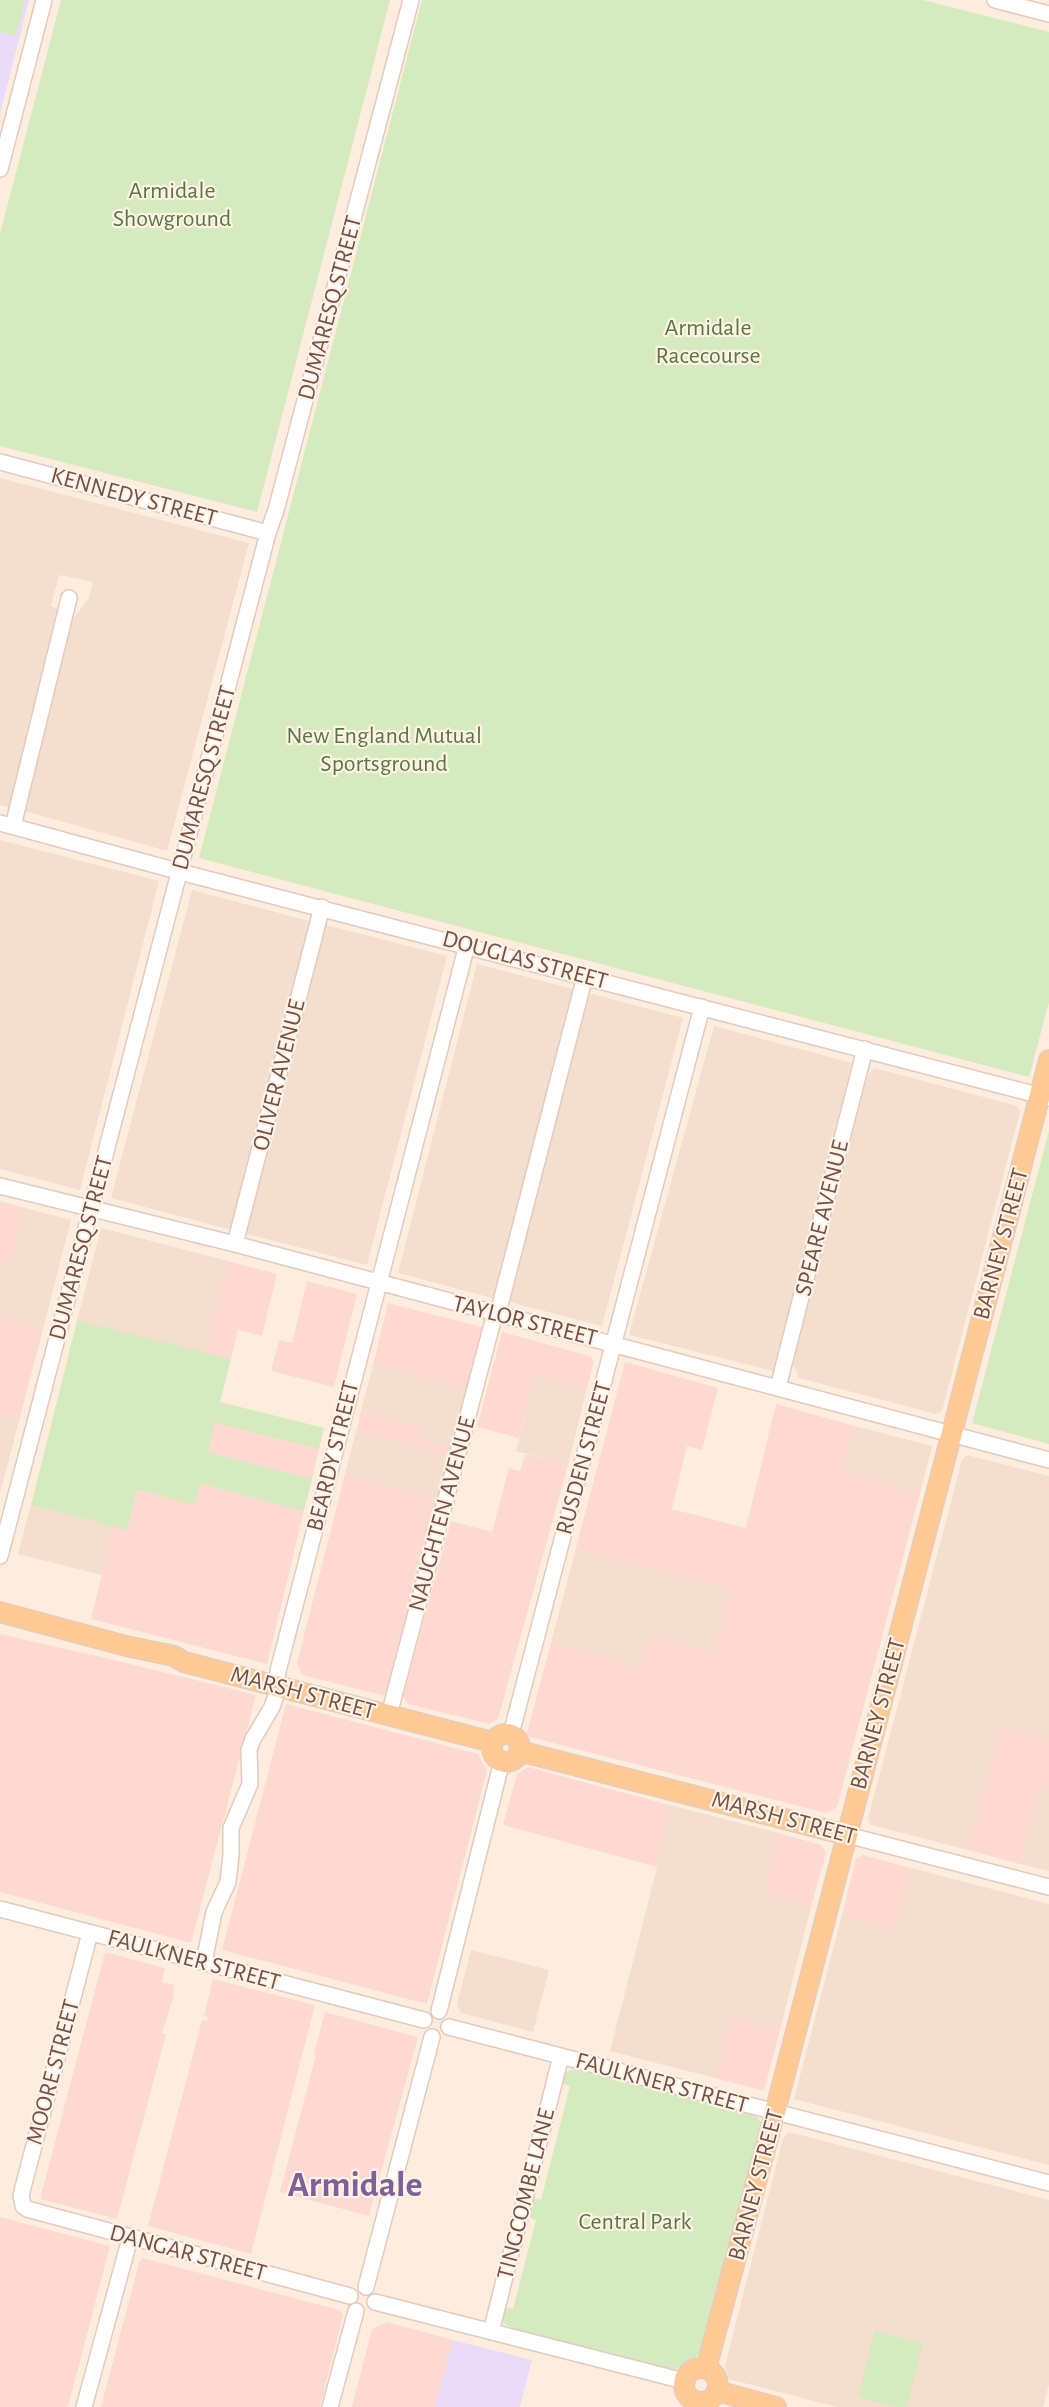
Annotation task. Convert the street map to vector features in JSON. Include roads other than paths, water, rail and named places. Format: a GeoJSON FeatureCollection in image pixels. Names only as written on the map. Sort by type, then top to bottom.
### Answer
{"type":"FeatureCollection","features":[{"type":"Feature","properties":{"kind":"main road","name":"BARNEY STREET"},"geometry":{"type":"LineString","coordinates":[[706,2368],[952,1434],[1044,1096],[1049,1060]]}},
{"type":"Feature","properties":{"kind":"main road","name":"MARSH STREET"},"geometry":{"type":"LineString","coordinates":[[0,1612],[126,1646],[174,1656],[184,1662],[492,1743]]}},
{"type":"Feature","properties":{"kind":"main road"},"geometry":{"type":"LineString","coordinates":[[498,1736],[515,1743],[513,1760],[502,1761],[492,1753],[492,1743],[498,1736]]}},
{"type":"Feature","properties":{"kind":"main road","name":"MARSH STREET"},"geometry":{"type":"LineString","coordinates":[[515,1743],[847,1835]]}},
{"type":"Feature","properties":{"kind":"main road"},"geometry":{"type":"LineString","coordinates":[[706,2368],[717,2378],[717,2391],[711,2400],[696,2405],[686,2394],[684,2381],[692,2370],[706,2368]]}},
{"type":"Feature","properties":{"kind":"main road"},"geometry":{"type":"LineString","coordinates":[[717,2391],[776,2407]]}},
{"type":"Feature","properties":{"kind":"street"},"geometry":{"type":"LineString","coordinates":[[0,169],[44,0]]}},
{"type":"Feature","properties":{"kind":"street","name":"DUMARESQ STREET"},"geometry":{"type":"LineString","coordinates":[[0,1556],[268,532],[276,510],[411,0]]}},
{"type":"Feature","properties":{"kind":"street"},"geometry":{"type":"LineString","coordinates":[[995,0],[1049,14]]}},
{"type":"Feature","properties":{"kind":"street","name":"KENNEDY STREET"},"geometry":{"type":"LineString","coordinates":[[0,462],[268,532]]}},
{"type":"Feature","properties":{"kind":"street"},"geometry":{"type":"LineString","coordinates":[[6,824],[69,598]]}},
{"type":"Feature","properties":{"kind":"street","name":"DOUGLAS STREET"},"geometry":{"type":"LineString","coordinates":[[6,824],[179,872],[322,907],[1044,1096]]}},
{"type":"Feature","properties":{"kind":"street","name":"OLIVER AVENUE"},"geometry":{"type":"LineString","coordinates":[[236,1244],[322,907]]}},
{"type":"Feature","properties":{"kind":"street","name":"BEARDY STREET"},"geometry":{"type":"LineString","coordinates":[[204,1962],[214,1912],[228,1882],[231,1828],[250,1784],[249,1750],[253,1739],[273,1707],[278,1671],[377,1283],[467,945]]}},
{"type":"Feature","properties":{"kind":"street","name":"NAUGHTEN AVENUE"},"geometry":{"type":"LineString","coordinates":[[389,1715],[585,976]]}},
{"type":"Feature","properties":{"kind":"street","name":"RUSDEN STREET"},"geometry":{"type":"LineString","coordinates":[[515,1743],[614,1344],[702,1007]]}},
{"type":"Feature","properties":{"kind":"street","name":"SPEARE AVENUE"},"geometry":{"type":"LineString","coordinates":[[778,1387],[865,1049]]}},
{"type":"Feature","properties":{"kind":"street","name":"TAYLOR STREET"},"geometry":{"type":"LineString","coordinates":[[0,1186],[236,1244],[1049,1460]]}},
{"type":"Feature","properties":{"kind":"street"},"geometry":{"type":"LineString","coordinates":[[439,2011],[502,1761]]}},
{"type":"Feature","properties":{"kind":"street","name":"MARSH STREET"},"geometry":{"type":"LineString","coordinates":[[847,1835],[1049,1887]]}},
{"type":"Feature","properties":{"kind":"street","name":"FAULKNER STREET"},"geometry":{"type":"LineString","coordinates":[[0,1909],[424,2020]]}},
{"type":"Feature","properties":{"kind":"street","name":"MOORE STREET"},"geometry":{"type":"LineString","coordinates":[[27,2209],[21,2204],[21,2195],[90,1933]]}},
{"type":"Feature","properties":{"kind":"street"},"geometry":{"type":"LineString","coordinates":[[439,2011],[446,2015],[449,2027],[445,2035],[432,2037],[425,2032],[424,2020],[428,2014],[439,2011]]}},
{"type":"Feature","properties":{"kind":"street","name":"FAULKNER STREET"},"geometry":{"type":"LineString","coordinates":[[449,2027],[1049,2183]]}},
{"type":"Feature","properties":{"kind":"street"},"geometry":{"type":"LineString","coordinates":[[339,2407],[361,2306],[356,2288],[366,2287],[432,2037]]}},
{"type":"Feature","properties":{"kind":"street","name":"TINGCOMBE LANE"},"geometry":{"type":"LineString","coordinates":[[491,2332],[561,2056]]}},
{"type":"Feature","properties":{"kind":"street","name":"DANGAR STREET"},"geometry":{"type":"LineString","coordinates":[[27,2209],[361,2306],[491,2332],[684,2381]]}},
{"type":"Feature","properties":{"kind":"street"},"geometry":{"type":"LineString","coordinates":[[84,2407],[130,2238]]}},
{"type":"Feature","properties":{"kind":"street"},"geometry":{"type":"LineString","coordinates":[[330,2407],[361,2306]]}},
{"type":"Feature","properties":{"kind":"district","name":"Armidale"},"geometry":{"type":"Point","coordinates":[355,2185]}},
{"type":"Feature","properties":{"kind":"park label","name":"Armidale Showground"},"geometry":{"type":"Point","coordinates":[172,205]}},
{"type":"Feature","properties":{"kind":"park label","name":"Armidale Racecourse"},"geometry":{"type":"Point","coordinates":[708,342]}},
{"type":"Feature","properties":{"kind":"park label","name":"New England Mutual Sportsground"},"geometry":{"type":"Point","coordinates":[384,750]}},
{"type":"Feature","properties":{"kind":"park label","name":"Central Park"},"geometry":{"type":"Point","coordinates":[635,2222]}}]}
